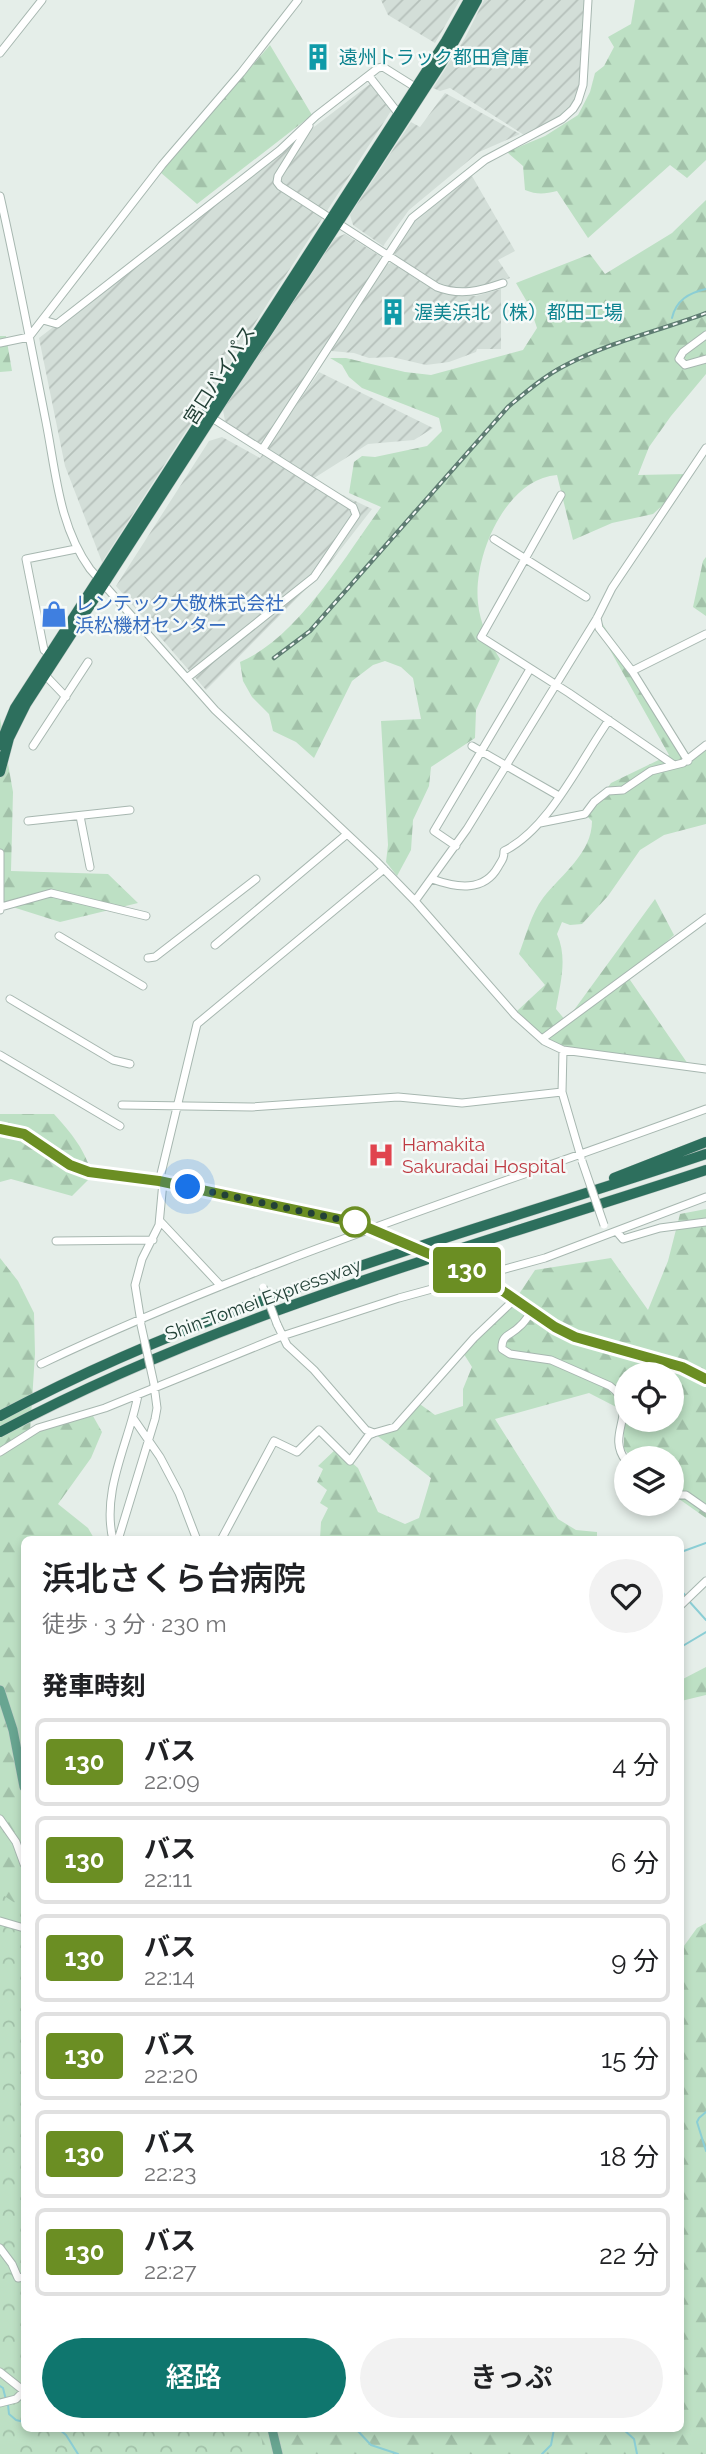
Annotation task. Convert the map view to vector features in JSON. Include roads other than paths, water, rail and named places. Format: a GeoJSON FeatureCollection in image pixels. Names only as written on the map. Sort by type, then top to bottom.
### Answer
{"type":"FeatureCollection","features":[{"type":"Feature","properties":{"kind":"highway","name":"宮口バイパス"},"geometry":{"type":"LineString","coordinates":[[0,746],[11,716],[50,654],[212,418],[469,0]]}},
{"type":"Feature","properties":{"kind":"highway","name":"宮口バイパス"},"geometry":{"type":"LineString","coordinates":[[0,772],[17,720],[101,582],[334,221],[446,56],[477,0]]}},
{"type":"Feature","properties":{"kind":"highway"},"geometry":{"type":"LineString","coordinates":[[448,1237],[706,1142]]}},
{"type":"Feature","properties":{"kind":"highway","name":"Shin-Tomei Expressway"},"geometry":{"type":"LineString","coordinates":[[0,1416],[94,1370],[200,1324],[334,1274],[706,1154]]}},
{"type":"Feature","properties":{"kind":"highway","name":"Shin-Tomei Expressway"},"geometry":{"type":"LineString","coordinates":[[0,1432],[148,1362],[264,1314],[341,1287],[706,1172]]}},
{"type":"Feature","properties":{"kind":"main road"},"geometry":{"type":"LineString","coordinates":[[0,1129],[24,1134],[70,1165],[89,1172],[161,1182],[340,1218],[481,1276],[555,1327],[575,1337],[682,1367],[706,1379]]}},
{"type":"Feature","properties":{"kind":"main road"},"geometry":{"type":"LineString","coordinates":[[0,1690],[13,1730],[21,1771]]}},
{"type":"Feature","properties":{"kind":"main road"},"geometry":{"type":"LineString","coordinates":[[273,2432],[278,2454]]}},
{"type":"Feature","properties":{"kind":"street"},"geometry":{"type":"LineString","coordinates":[[0,53],[43,0]]}},
{"type":"Feature","properties":{"kind":"street"},"geometry":{"type":"LineString","coordinates":[[0,344],[29,337],[162,165],[241,73],[298,0]]}},
{"type":"Feature","properties":{"kind":"street"},"geometry":{"type":"LineString","coordinates":[[262,450],[412,218],[485,160],[556,122],[573,109],[583,85],[588,0]]}},
{"type":"Feature","properties":{"kind":"street"},"geometry":{"type":"LineString","coordinates":[[43,320],[57,324],[383,66],[415,87]]}},
{"type":"Feature","properties":{"kind":"street"},"geometry":{"type":"LineString","coordinates":[[369,76],[398,113]]}},
{"type":"Feature","properties":{"kind":"street"},"geometry":{"type":"LineString","coordinates":[[314,118],[278,176],[277,182],[431,284],[449,291],[479,291],[503,283]]}},
{"type":"Feature","properties":{"kind":"street"},"geometry":{"type":"LineString","coordinates":[[0,196],[60,499],[76,548],[101,582],[215,710],[384,869],[515,1015],[542,1039],[563,1050],[706,1069]]}},
{"type":"Feature","properties":{"kind":"street"},"geometry":{"type":"LineString","coordinates":[[706,335],[682,352],[679,359],[685,365],[706,359]]}},
{"type":"Feature","properties":{"kind":"street"},"geometry":{"type":"LineString","coordinates":[[187,678],[314,577],[356,515],[353,507],[212,418]]}},
{"type":"Feature","properties":{"kind":"street"},"geometry":{"type":"LineString","coordinates":[[415,901],[456,846],[597,618],[612,588],[706,448]]}},
{"type":"Feature","properties":{"kind":"street"},"geometry":{"type":"LineString","coordinates":[[561,495],[481,637],[674,765]]}},
{"type":"Feature","properties":{"kind":"street"},"geometry":{"type":"LineString","coordinates":[[494,538],[586,597]]}},
{"type":"Feature","properties":{"kind":"street"},"geometry":{"type":"LineString","coordinates":[[50,654],[44,650],[26,559],[76,548]]}},
{"type":"Feature","properties":{"kind":"street"},"geometry":{"type":"LineString","coordinates":[[597,618],[599,628],[632,671],[688,761]]}},
{"type":"Feature","properties":{"kind":"street"},"geometry":{"type":"LineString","coordinates":[[632,671],[706,634]]}},
{"type":"Feature","properties":{"kind":"street"},"geometry":{"type":"LineString","coordinates":[[33,746],[88,662]]}},
{"type":"Feature","properties":{"kind":"street"},"geometry":{"type":"LineString","coordinates":[[456,846],[433,831],[530,669]]}},
{"type":"Feature","properties":{"kind":"street"},"geometry":{"type":"LineString","coordinates":[[45,676],[66,697]]}},
{"type":"Feature","properties":{"kind":"street"},"geometry":{"type":"LineString","coordinates":[[432,879],[459,885],[485,883],[495,876],[504,860],[504,851],[539,824],[609,720]]}},
{"type":"Feature","properties":{"kind":"street"},"geometry":{"type":"LineString","coordinates":[[539,824],[584,814],[608,791],[623,790],[651,771],[688,761],[706,745]]}},
{"type":"Feature","properties":{"kind":"street"},"geometry":{"type":"LineString","coordinates":[[472,746],[559,796]]}},
{"type":"Feature","properties":{"kind":"street"},"geometry":{"type":"LineString","coordinates":[[28,821],[130,810]]}},
{"type":"Feature","properties":{"kind":"street"},"geometry":{"type":"LineString","coordinates":[[80,816],[90,867]]}},
{"type":"Feature","properties":{"kind":"street"},"geometry":{"type":"LineString","coordinates":[[215,945],[347,834]]}},
{"type":"Feature","properties":{"kind":"street"},"geometry":{"type":"LineString","coordinates":[[0,853],[1,909],[51,893],[146,916]]}},
{"type":"Feature","properties":{"kind":"street"},"geometry":{"type":"LineString","coordinates":[[119,1536],[157,1408],[135,1286],[140,1266],[160,1221],[161,1182],[197,1024],[384,869]]}},
{"type":"Feature","properties":{"kind":"street"},"geometry":{"type":"LineString","coordinates":[[148,958],[155,957],[256,879]]}},
{"type":"Feature","properties":{"kind":"street"},"geometry":{"type":"LineString","coordinates":[[542,1039],[706,918]]}},
{"type":"Feature","properties":{"kind":"street"},"geometry":{"type":"LineString","coordinates":[[59,936],[144,986]]}},
{"type":"Feature","properties":{"kind":"street"},"geometry":{"type":"LineString","coordinates":[[10,999],[113,1060],[130,1063]]}},
{"type":"Feature","properties":{"kind":"street"},"geometry":{"type":"LineString","coordinates":[[563,1050],[562,1092],[607,1235]]}},
{"type":"Feature","properties":{"kind":"street"},"geometry":{"type":"LineString","coordinates":[[0,1055],[120,1126]]}},
{"type":"Feature","properties":{"kind":"street"},"geometry":{"type":"LineString","coordinates":[[122,1105],[252,1107],[398,1097],[461,1103],[562,1092]]}},
{"type":"Feature","properties":{"kind":"street"},"geometry":{"type":"LineString","coordinates":[[41,1364],[257,1272],[581,1158],[706,1109]]}},
{"type":"Feature","properties":{"kind":"street"},"geometry":{"type":"LineString","coordinates":[[1,1450],[38,1428],[138,1395],[282,1336],[398,1298],[545,1258],[706,1197]]}},
{"type":"Feature","properties":{"kind":"street"},"geometry":{"type":"LineString","coordinates":[[160,1221],[222,1286]]}},
{"type":"Feature","properties":{"kind":"street"},"geometry":{"type":"LineString","coordinates":[[617,1232],[623,1239],[660,1228],[706,1222]]}},
{"type":"Feature","properties":{"kind":"street"},"geometry":{"type":"LineString","coordinates":[[56,1241],[153,1240]]}},
{"type":"Feature","properties":{"kind":"street"},"geometry":{"type":"LineString","coordinates":[[257,1272],[286,1345],[314,1370],[366,1430],[374,1433]]}},
{"type":"Feature","properties":{"kind":"street"},"geometry":{"type":"LineString","coordinates":[[223,1536],[274,1441],[297,1451],[319,1430],[350,1461],[369,1435],[395,1427],[474,1338],[515,1299]]}},
{"type":"Feature","properties":{"kind":"street"},"geometry":{"type":"LineString","coordinates":[[532,1311],[520,1326],[505,1335],[502,1349],[510,1354],[551,1360],[618,1392],[625,1408],[617,1439],[619,1446]]}},
{"type":"Feature","properties":{"kind":"street"},"geometry":{"type":"LineString","coordinates":[[112,1536],[110,1527],[113,1476],[138,1395]]}},
{"type":"Feature","properties":{"kind":"street"},"geometry":{"type":"LineString","coordinates":[[133,1418],[180,1493],[196,1536]]}},
{"type":"Feature","properties":{"kind":"street"},"geometry":{"type":"LineString","coordinates":[[684,1495],[706,1509]]}},
{"type":"Feature","properties":{"kind":"street"},"geometry":{"type":"LineString","coordinates":[[686,1600],[706,1581]]}},
{"type":"Feature","properties":{"kind":"street"},"geometry":{"type":"LineString","coordinates":[[0,1819],[16,1842],[21,1856]]}},
{"type":"Feature","properties":{"kind":"street"},"geometry":{"type":"LineString","coordinates":[[0,1921],[21,1927]]}},
{"type":"Feature","properties":{"kind":"street"},"geometry":{"type":"LineString","coordinates":[[0,2248],[18,2278],[21,2278]]}},
{"type":"Feature","properties":{"kind":"street"},"geometry":{"type":"LineString","coordinates":[[0,2372],[21,2389]]}},
{"type":"Feature","properties":{"kind":"street"},"geometry":{"type":"LineString","coordinates":[[5,2402],[21,2395]]}},
{"type":"Feature","properties":{"kind":"waterway"},"geometry":{"type":"LineString","coordinates":[[672,318],[684,298],[706,289]]}},
{"type":"Feature","properties":{"kind":"waterway"},"geometry":{"type":"LineString","coordinates":[[684,1551],[706,1543]]}},
{"type":"Feature","properties":{"kind":"waterway"},"geometry":{"type":"LineString","coordinates":[[688,1600],[706,1620]]}},
{"type":"Feature","properties":{"kind":"waterway"},"geometry":{"type":"LineString","coordinates":[[684,1645],[706,1632]]}},
{"type":"Feature","properties":{"kind":"waterway"},"geometry":{"type":"LineString","coordinates":[[706,2112],[697,2122],[706,2151]]}},
{"type":"Feature","properties":{"kind":"waterway"},"geometry":{"type":"LineString","coordinates":[[0,2386],[6,2400]]}},
{"type":"Feature","properties":{"kind":"waterway"},"geometry":{"type":"LineString","coordinates":[[8,2405],[9,2414],[21,2421]]}},
{"type":"Feature","properties":{"kind":"waterway"},"geometry":{"type":"LineString","coordinates":[[62,2432],[78,2454]]}},
{"type":"Feature","properties":{"kind":"waterway"},"geometry":{"type":"LineString","coordinates":[[359,2432],[371,2445],[398,2454]]}},
{"type":"Feature","properties":{"kind":"waterway"},"geometry":{"type":"LineString","coordinates":[[542,2454],[551,2445],[553,2432]]}},
{"type":"Feature","properties":{"kind":"waterway"},"geometry":{"type":"LineString","coordinates":[[626,2432],[634,2439],[637,2454]]}},
{"type":"Feature","properties":{"kind":"railway"},"geometry":{"type":"LineString","coordinates":[[274,658],[310,631],[508,407],[528,390],[556,370],[581,358],[616,343],[706,313]]}},
{"type":"Feature","properties":{"kind":"place","name":"遠州トラック都田倉庫"},"geometry":{"type":"Point","coordinates":[318,57]}},
{"type":"Feature","properties":{"kind":"place","name":"渥美浜北（株）都田工場"},"geometry":{"type":"Point","coordinates":[393,312]}},
{"type":"Feature","properties":{"kind":"place","name":"レンテック大敬株式会社 浜松機材センター"},"geometry":{"type":"Point","coordinates":[54,614]}},
{"type":"Feature","properties":{"kind":"place","name":"Hamakita Sakuradai Hospital"},"geometry":{"type":"Point","coordinates":[381,1155]}}]}
